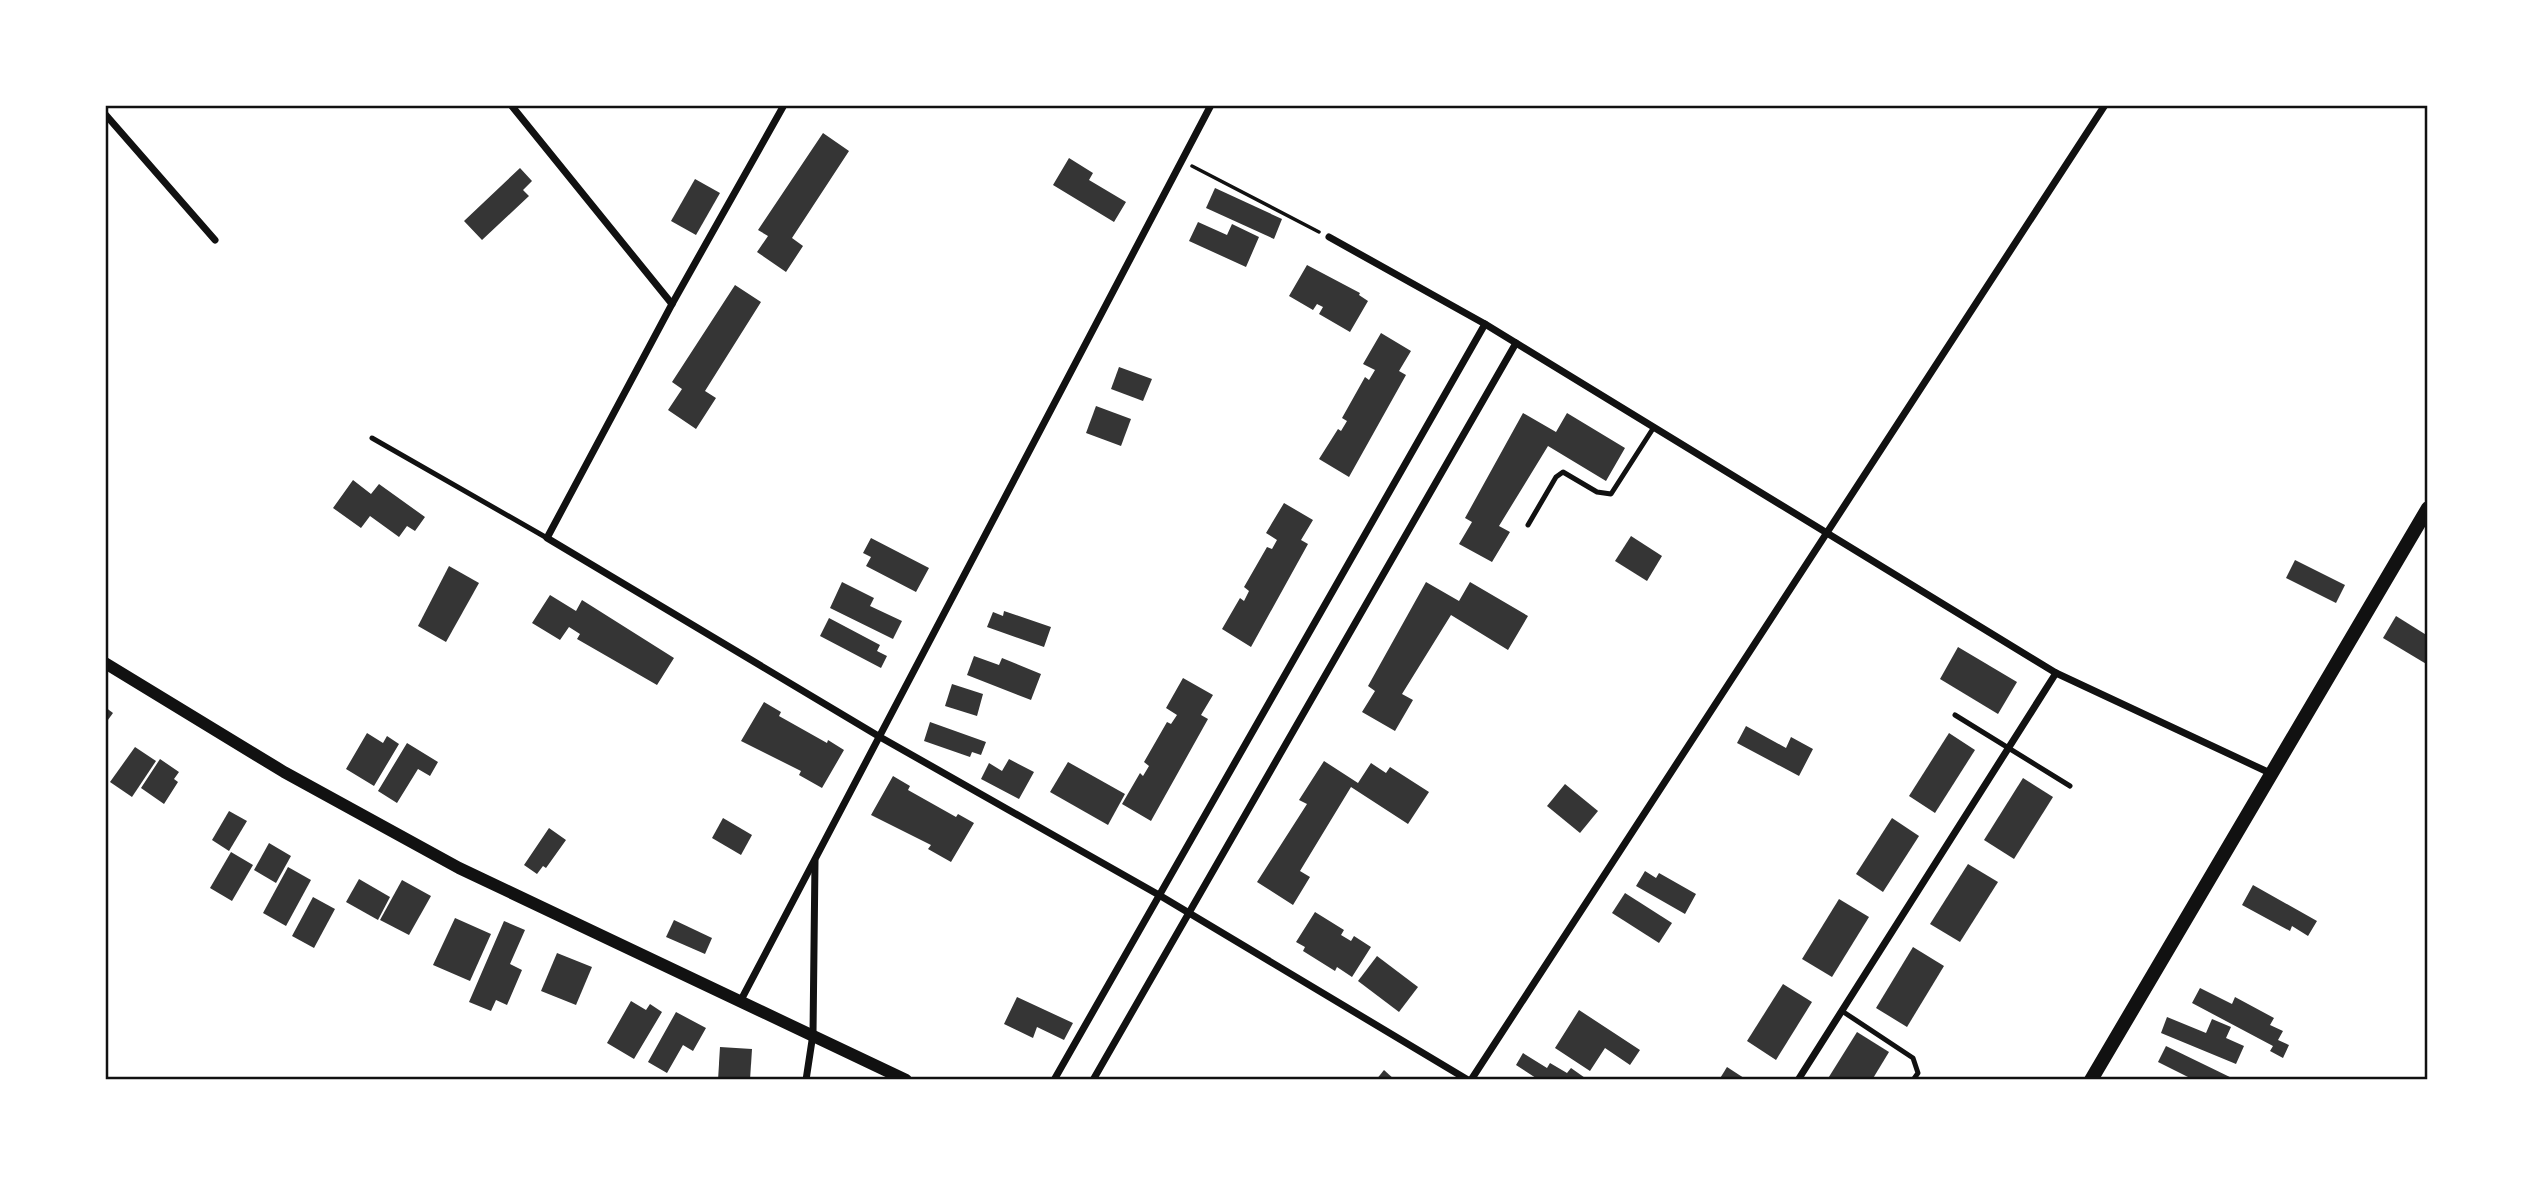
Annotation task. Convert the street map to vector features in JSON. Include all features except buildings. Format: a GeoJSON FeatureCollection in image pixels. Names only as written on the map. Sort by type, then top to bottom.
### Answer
{"type":"FeatureCollection","features":[{"type":"Feature","properties":{"kind":"main road"},"geometry":{"type":"LineString","coordinates":[[2091,1080],[2428,508]]}},
{"type":"Feature","properties":{"kind":"street"},"geometry":{"type":"LineString","coordinates":[[511,105],[672,304]]}},
{"type":"Feature","properties":{"kind":"street"},"geometry":{"type":"LineString","coordinates":[[784,105],[672,304],[547,538],[880,737],[1159,895],[1469,1080],[2105,105]]}},
{"type":"Feature","properties":{"kind":"street"},"geometry":{"type":"LineString","coordinates":[[741,1000],[1211,105]]}},
{"type":"Feature","properties":{"kind":"street"},"geometry":{"type":"LineString","coordinates":[[105,114],[215,240]]}},
{"type":"Feature","properties":{"kind":"street"},"geometry":{"type":"LineString","coordinates":[[1329,237],[1485,324],[2056,673],[2270,773]]}},
{"type":"Feature","properties":{"kind":"street"},"geometry":{"type":"LineString","coordinates":[[1054,1080],[1485,324]]}},
{"type":"Feature","properties":{"kind":"street"},"geometry":{"type":"LineString","coordinates":[[1093,1080],[1516,343]]}},
{"type":"Feature","properties":{"kind":"street"},"geometry":{"type":"LineString","coordinates":[[105,663],[189,716],[459,868],[906,1080]]}},
{"type":"Feature","properties":{"kind":"street"},"geometry":{"type":"LineString","coordinates":[[1798,1080],[2056,673]]}},
{"type":"Feature","properties":{"kind":"street"},"geometry":{"type":"LineString","coordinates":[[806,1080],[813,1034],[815,860]]}},
{"type":"Feature","properties":{"kind":"lane"},"geometry":{"type":"LineString","coordinates":[[1528,525],[1556,477],[1563,472],[1597,492],[1611,494],[1654,427]]}},
{"type":"Feature","properties":{"kind":"lane"},"geometry":{"type":"LineString","coordinates":[[372,438],[547,538]]}},
{"type":"Feature","properties":{"kind":"lane"},"geometry":{"type":"LineString","coordinates":[[1955,715],[2070,786]]}},
{"type":"Feature","properties":{"kind":"lane"},"geometry":{"type":"LineString","coordinates":[[1842,1011],[1913,1058],[1917,1073],[1913,1080]]}},
{"type":"Feature","properties":{"kind":"path"},"geometry":{"type":"LineString","coordinates":[[1181,160],[1329,237]]}}]}
